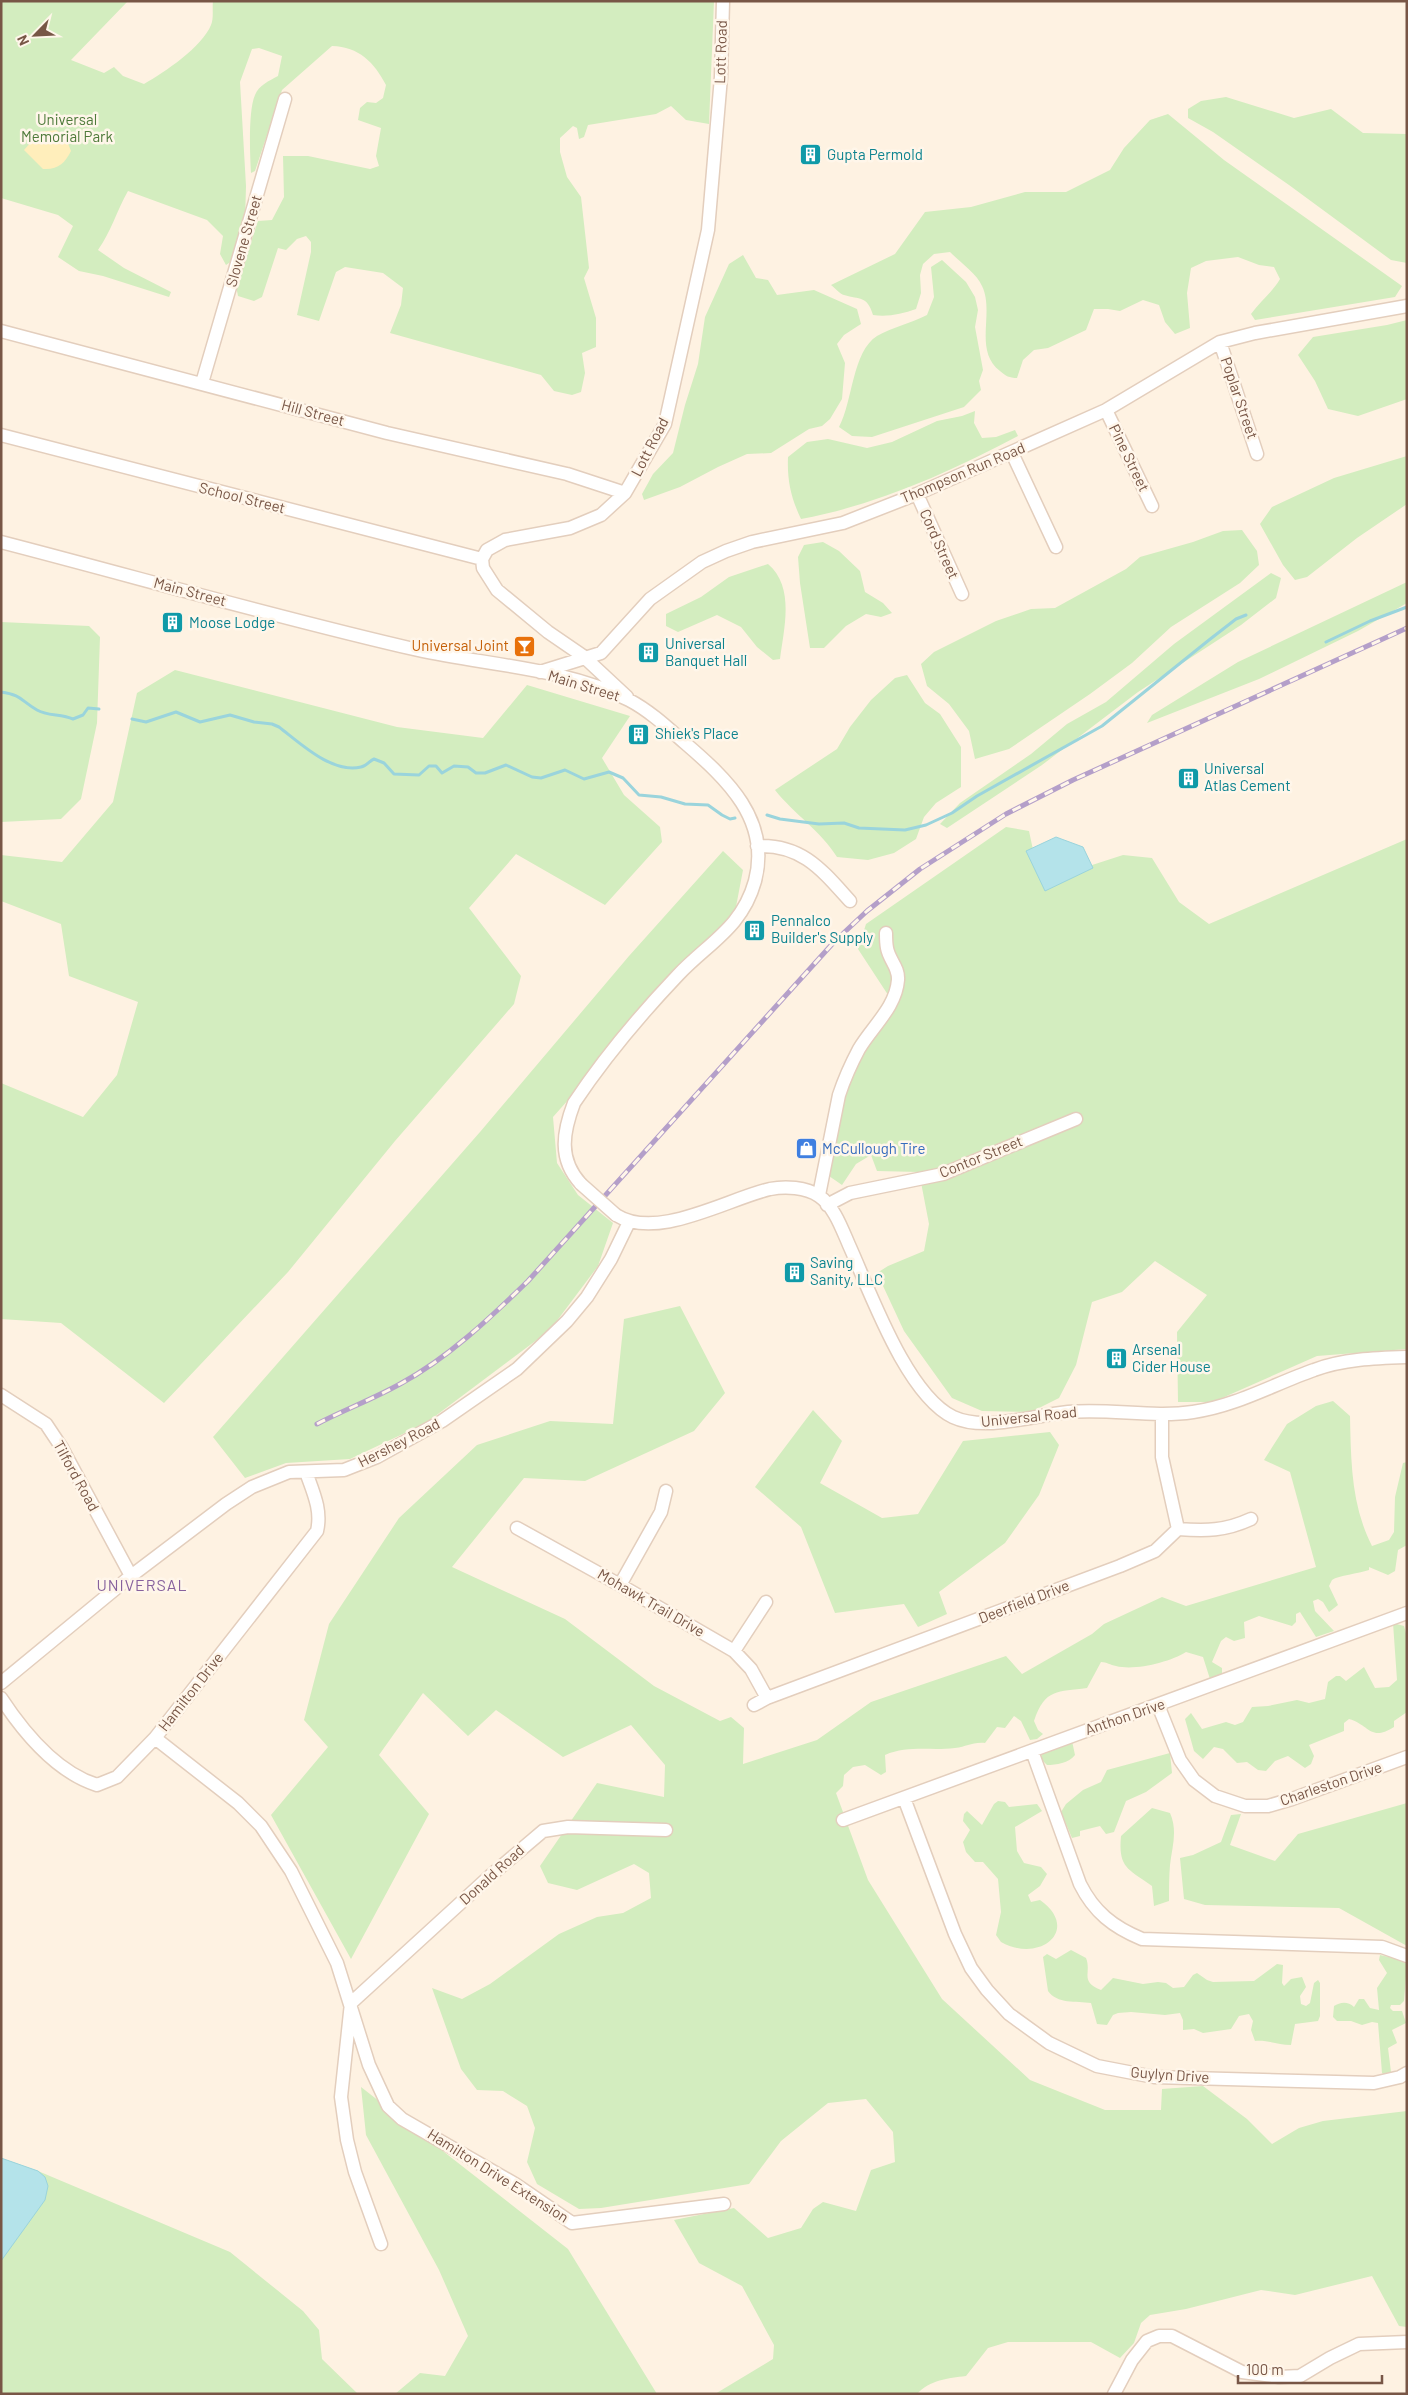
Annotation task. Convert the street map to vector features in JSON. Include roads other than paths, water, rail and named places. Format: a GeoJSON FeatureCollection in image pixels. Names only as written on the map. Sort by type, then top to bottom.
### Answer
{"type":"FeatureCollection","features":[{"type":"Feature","properties":{"kind":"street","name":"Lott Road"},"geometry":{"type":"LineString","coordinates":[[482,559],[487,550],[506,540],[570,528],[601,515],[625,493],[665,424],[708,230],[721,77],[723,1]]}},
{"type":"Feature","properties":{"kind":"street","name":"Slovene Street"},"geometry":{"type":"LineString","coordinates":[[202,383],[286,99]]}},
{"type":"Feature","properties":{"kind":"street","name":"Thompson Run Road"},"geometry":{"type":"LineString","coordinates":[[539,672],[586,660],[601,654],[650,599],[702,562],[752,542],[842,523],[917,494],[1106,410],[1220,342],[1255,333],[1407,306]]}},
{"type":"Feature","properties":{"kind":"street","name":"Hill Street"},"geometry":{"type":"LineString","coordinates":[[1,331],[387,433],[567,474],[625,493]]}},
{"type":"Feature","properties":{"kind":"street","name":"Poplar Street"},"geometry":{"type":"LineString","coordinates":[[1220,342],[1257,454]]}},
{"type":"Feature","properties":{"kind":"street","name":"Pine Street"},"geometry":{"type":"LineString","coordinates":[[1106,410],[1152,506]]}},
{"type":"Feature","properties":{"kind":"street","name":"School Street"},"geometry":{"type":"LineString","coordinates":[[1,435],[482,559]]}},
{"type":"Feature","properties":{"kind":"street"},"geometry":{"type":"LineString","coordinates":[[1012,453],[1056,546]]}},
{"type":"Feature","properties":{"kind":"street","name":"Cord Street"},"geometry":{"type":"LineString","coordinates":[[917,494],[962,594]]}},
{"type":"Feature","properties":{"kind":"street","name":"Main Street"},"geometry":{"type":"LineString","coordinates":[[1,542],[418,650],[539,672],[595,686],[631,701],[714,768],[735,790],[746,808],[757,835],[756,879],[748,901],[735,922],[712,946],[681,972],[641,1016],[574,1103],[568,1120],[563,1143],[570,1170],[581,1184],[616,1215],[629,1222]]}},
{"type":"Feature","properties":{"kind":"street"},"geometry":{"type":"LineString","coordinates":[[482,559],[483,568],[497,590],[586,660],[631,701]]}},
{"type":"Feature","properties":{"kind":"street"},"geometry":{"type":"LineString","coordinates":[[757,846],[780,847],[806,857],[850,901]]}},
{"type":"Feature","properties":{"kind":"street"},"geometry":{"type":"LineString","coordinates":[[629,1222],[657,1224],[751,1193],[779,1187],[789,1187],[823,1200],[839,1095],[859,1049],[892,1000],[896,988],[898,978],[896,966],[887,950],[886,933]]}},
{"type":"Feature","properties":{"kind":"street","name":"Contor Street"},"geometry":{"type":"LineString","coordinates":[[823,1200],[943,1174],[1076,1119]]}},
{"type":"Feature","properties":{"kind":"street","name":"Universal Road"},"geometry":{"type":"LineString","coordinates":[[823,1200],[841,1227],[893,1342],[923,1392],[939,1408],[953,1417],[970,1422],[1015,1420],[1069,1412],[1097,1411],[1162,1414],[1193,1412],[1221,1406],[1338,1363],[1407,1357]]}},
{"type":"Feature","properties":{"kind":"street","name":"Hershey Road"},"geometry":{"type":"LineString","coordinates":[[1,1683],[131,1576],[219,1509],[252,1487],[288,1472],[344,1470],[377,1457],[442,1422],[517,1368],[568,1321],[587,1297],[611,1259],[629,1222]]}},
{"type":"Feature","properties":{"kind":"street","name":"Tilford Road"},"geometry":{"type":"LineString","coordinates":[[1,1395],[46,1424],[62,1448],[131,1576]]}},
{"type":"Feature","properties":{"kind":"street"},"geometry":{"type":"LineString","coordinates":[[1162,1414],[1162,1457],[1178,1528],[1205,1530],[1232,1528],[1251,1519]]}},
{"type":"Feature","properties":{"kind":"street","name":"Hamilton Drive"},"geometry":{"type":"LineString","coordinates":[[1,1698],[24,1728],[56,1764],[76,1776],[97,1785],[117,1776],[155,1738],[317,1531],[320,1519],[318,1505],[306,1472]]}},
{"type":"Feature","properties":{"kind":"street"},"geometry":{"type":"LineString","coordinates":[[620,1584],[661,1512],[666,1491]]}},
{"type":"Feature","properties":{"kind":"street","name":"Mohawk Trail Drive"},"geometry":{"type":"LineString","coordinates":[[517,1528],[620,1584],[734,1651],[751,1668],[767,1698]]}},
{"type":"Feature","properties":{"kind":"street","name":"Deerfield Drive"},"geometry":{"type":"LineString","coordinates":[[754,1706],[767,1698],[1120,1566],[1155,1551],[1178,1528]]}},
{"type":"Feature","properties":{"kind":"street"},"geometry":{"type":"LineString","coordinates":[[734,1651],[766,1602]]}},
{"type":"Feature","properties":{"kind":"street","name":"Anthon Drive"},"geometry":{"type":"LineString","coordinates":[[843,1820],[1407,1613]]}},
{"type":"Feature","properties":{"kind":"street","name":"Charleston Drive"},"geometry":{"type":"LineString","coordinates":[[1158,1705],[1180,1760],[1194,1780],[1215,1796],[1245,1806],[1268,1806],[1292,1799],[1407,1757]]}},
{"type":"Feature","properties":{"kind":"street","name":"Hamilton Drive Extension"},"geometry":{"type":"LineString","coordinates":[[155,1738],[238,1803],[261,1826],[291,1871],[337,1963],[369,2065],[388,2106],[402,2118],[514,2184],[572,2223],[724,2204]]}},
{"type":"Feature","properties":{"kind":"street"},"geometry":{"type":"LineString","coordinates":[[1032,1751],[1076,1876],[1088,1899],[1102,1916],[1121,1930],[1142,1939],[1166,1942],[1382,1947],[1407,1956]]}},
{"type":"Feature","properties":{"kind":"street","name":"Guylyn Drive"},"geometry":{"type":"LineString","coordinates":[[904,1798],[954,1932],[971,1968],[987,1990],[1011,2016],[1049,2043],[1097,2066],[1154,2077],[1374,2083],[1400,2078],[1407,2073]]}},
{"type":"Feature","properties":{"kind":"street","name":"Donald Road"},"geometry":{"type":"LineString","coordinates":[[351,2003],[543,1831],[568,1827],[666,1830]]}},
{"type":"Feature","properties":{"kind":"street","name":"Hamilton Drive Extension"},"geometry":{"type":"LineString","coordinates":[[351,2003],[341,2097],[347,2140],[355,2172],[381,2244]]}},
{"type":"Feature","properties":{"kind":"street"},"geometry":{"type":"LineString","coordinates":[[1114,2394],[1132,2360],[1147,2341],[1159,2336],[1172,2336],[1242,2372],[1279,2377],[1300,2376],[1330,2358],[1359,2344],[1407,2342]]}},
{"type":"Feature","properties":{"kind":"water"},"geometry":{"type":"Polygon","coordinates":[[[1056,837],[1083,847],[1093,868],[1045,891],[1026,851],[1056,837]]]}},
{"type":"Feature","properties":{"kind":"water"},"geometry":{"type":"Polygon","coordinates":[[[1,2158],[38,2171],[45,2177],[48,2186],[45,2200],[1,2261],[1,2158]]]}},
{"type":"Feature","properties":{"kind":"waterway"},"geometry":{"type":"LineString","coordinates":[[1326,642],[1370,621],[1407,607]]}},
{"type":"Feature","properties":{"kind":"waterway"},"geometry":{"type":"LineString","coordinates":[[767,815],[780,819],[819,824],[844,823],[859,828],[905,830],[926,825],[952,813],[977,796],[1102,726],[1236,619],[1246,615]]}},
{"type":"Feature","properties":{"kind":"waterway"},"geometry":{"type":"LineString","coordinates":[[1,692],[17,697],[41,712],[73,719],[83,715],[88,708],[99,709]]}},
{"type":"Feature","properties":{"kind":"waterway"},"geometry":{"type":"LineString","coordinates":[[132,719],[146,722],[176,712],[200,722],[230,715],[279,727],[317,756],[339,766],[361,767],[374,759],[384,763],[394,774],[419,775],[429,766],[436,766],[442,773],[454,766],[468,767],[476,773],[485,773],[506,765],[532,777],[541,778],[565,770],[584,779],[609,772],[623,778],[639,795],[661,797],[685,804],[708,805],[730,819],[735,818]]}},
{"type":"Feature","properties":{"kind":"railway"},"geometry":{"type":"LineString","coordinates":[[317,1424],[418,1374],[451,1350],[498,1309],[528,1281],[834,942],[867,911],[920,869],[1006,814],[1073,780],[1407,628]]}},
{"type":"Feature","properties":{"kind":"place","name":"Gupta Permold"},"geometry":{"type":"Point","coordinates":[811,155]}},
{"type":"Feature","properties":{"kind":"place","name":"Moose Lodge"},"geometry":{"type":"Point","coordinates":[173,623]}},
{"type":"Feature","properties":{"kind":"place","name":"Universal Joint"},"geometry":{"type":"Point","coordinates":[525,646]}},
{"type":"Feature","properties":{"kind":"place","name":"Universal Banquet Hall"},"geometry":{"type":"Point","coordinates":[649,653]}},
{"type":"Feature","properties":{"kind":"place","name":"Shiek's Place"},"geometry":{"type":"Point","coordinates":[639,734]}},
{"type":"Feature","properties":{"kind":"place","name":"Universal Atlas Cement"},"geometry":{"type":"Point","coordinates":[1188,778]}},
{"type":"Feature","properties":{"kind":"place","name":"Pennalco Builder's Supply"},"geometry":{"type":"Point","coordinates":[755,930]}},
{"type":"Feature","properties":{"kind":"place","name":"McCullough Tire"},"geometry":{"type":"Point","coordinates":[806,1149]}},
{"type":"Feature","properties":{"kind":"place","name":"Saving Sanity, LLC"},"geometry":{"type":"Point","coordinates":[794,1272]}},
{"type":"Feature","properties":{"kind":"place","name":"Arsenal Cider House"},"geometry":{"type":"Point","coordinates":[1116,1359]}},
{"type":"Feature","properties":{"kind":"district","name":"UNIVERSAL"},"geometry":{"type":"Point","coordinates":[142,1585]}},
{"type":"Feature","properties":{"kind":"park label","name":"Universal Memorial Park"},"geometry":{"type":"Point","coordinates":[67,128]}}]}
